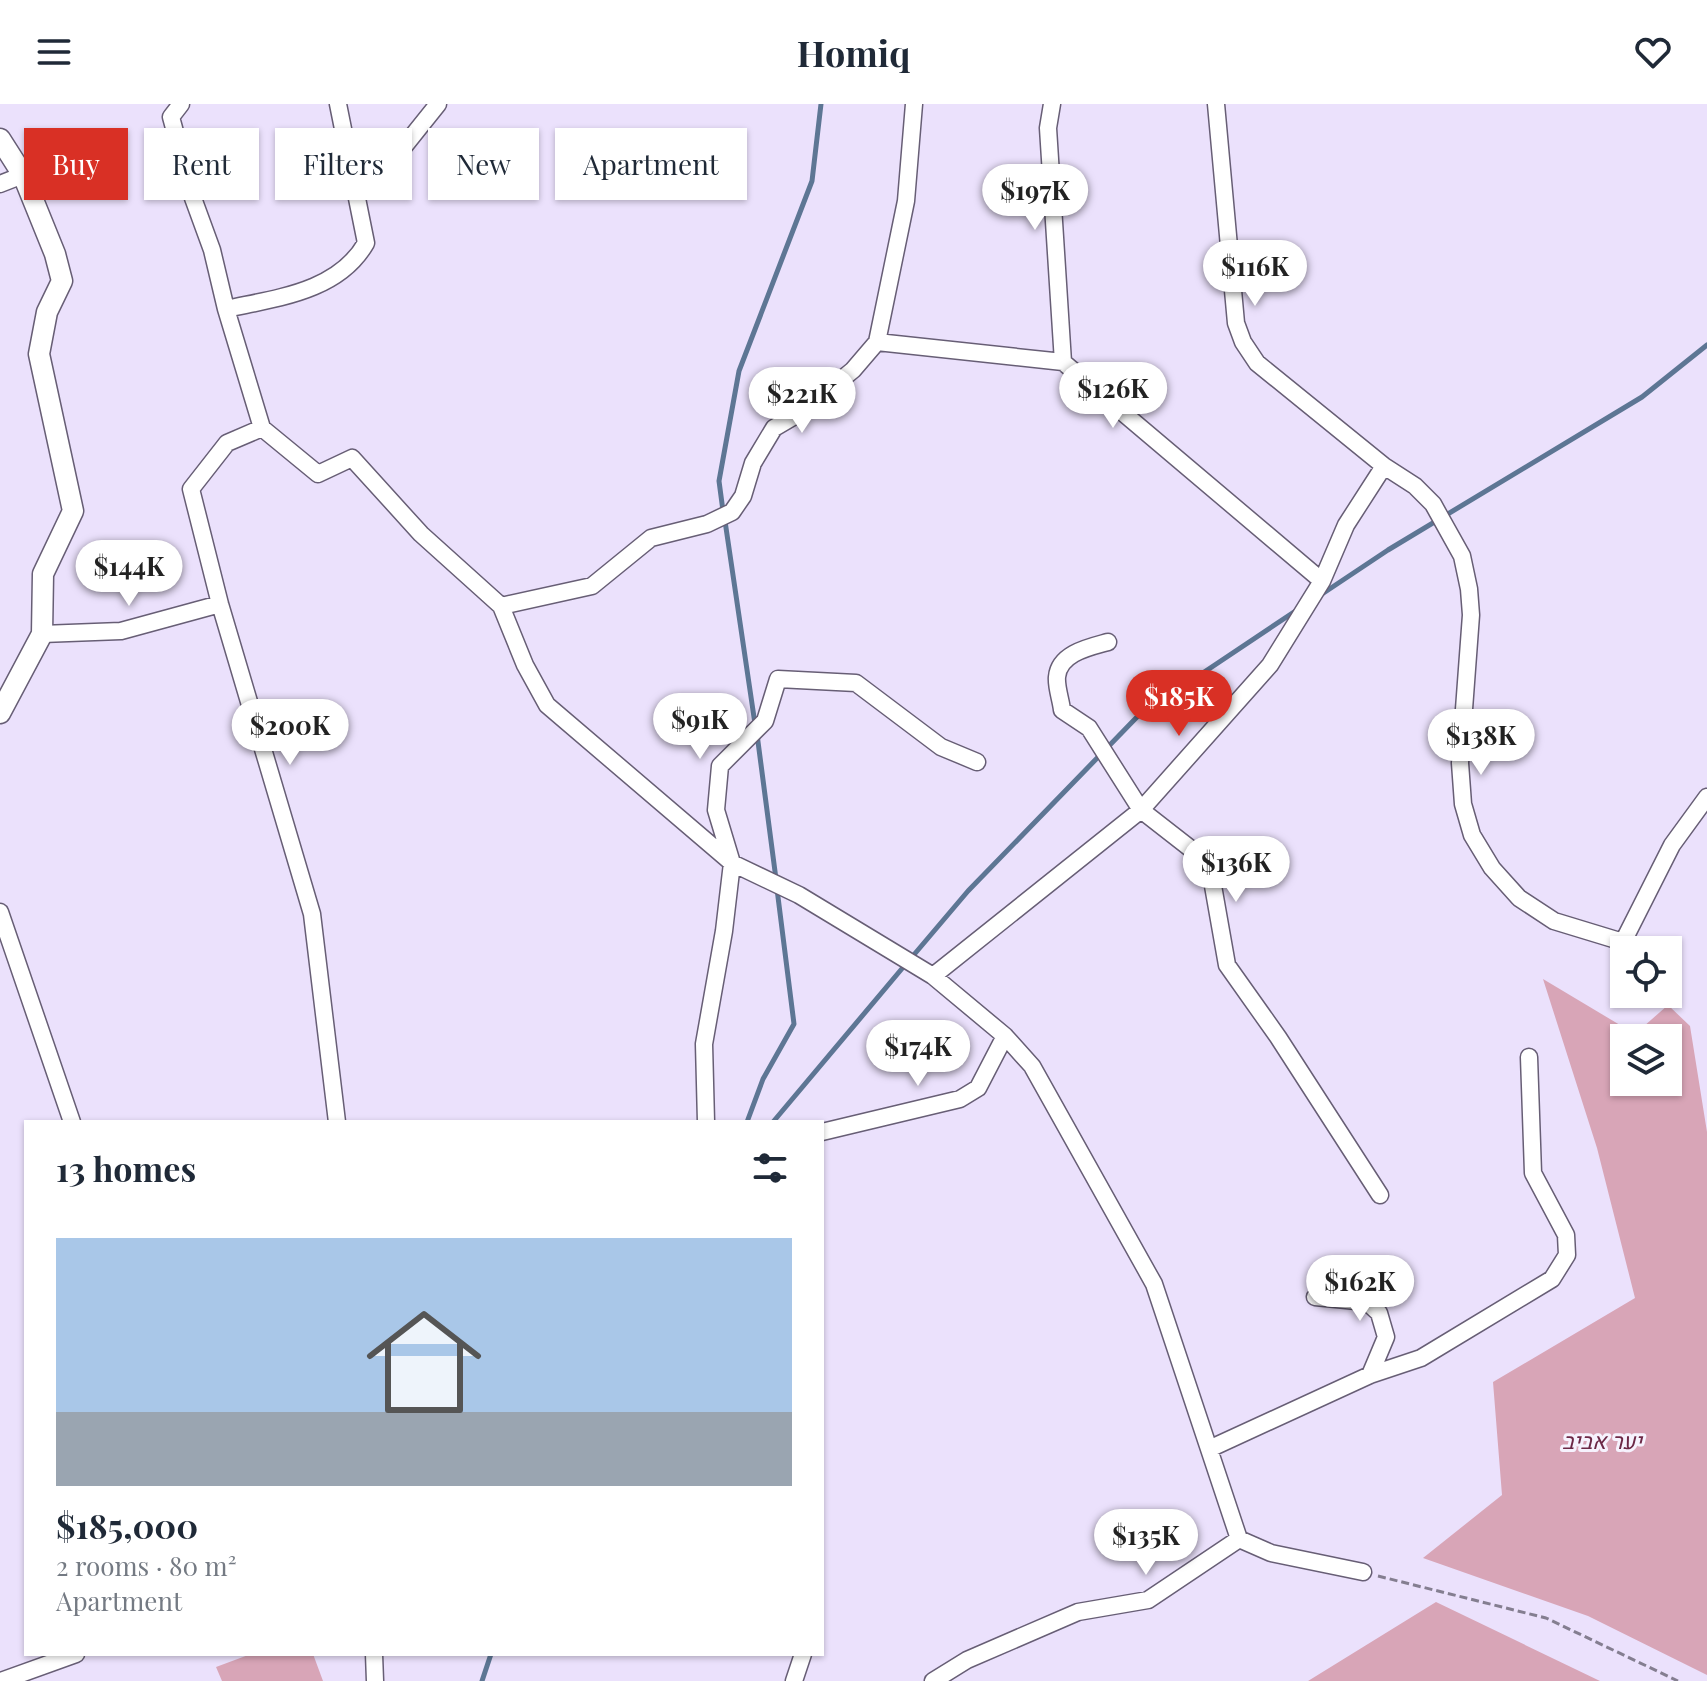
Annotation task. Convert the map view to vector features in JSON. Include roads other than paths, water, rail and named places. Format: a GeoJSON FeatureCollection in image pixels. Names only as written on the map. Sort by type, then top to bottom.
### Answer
{"type":"FeatureCollection","features":[{"type":"Feature","properties":{"kind":"street"},"geometry":{"type":"LineString","coordinates":[[181,104],[171,117],[262,428],[318,474],[352,458],[421,534],[501,606],[525,665],[547,705],[732,863],[799,895],[933,976],[1005,1036],[1032,1066],[1154,1284],[1239,1539],[1271,1553],[1363,1572]]}},
{"type":"Feature","properties":{"kind":"street"},"geometry":{"type":"LineString","coordinates":[[338,104],[343,128]]}},
{"type":"Feature","properties":{"kind":"street"},"geometry":{"type":"LineString","coordinates":[[412,136],[438,104]]}},
{"type":"Feature","properties":{"kind":"street"},"geometry":{"type":"LineString","coordinates":[[501,606],[592,586],[651,538],[707,524],[732,512],[743,496],[753,463],[774,428],[803,411],[843,379],[877,342],[906,201],[914,104]]}},
{"type":"Feature","properties":{"kind":"street"},"geometry":{"type":"LineString","coordinates":[[1052,104],[1048,128],[1063,362]]}},
{"type":"Feature","properties":{"kind":"street"},"geometry":{"type":"LineString","coordinates":[[1216,104],[1236,323],[1243,342],[1257,363],[1384,466],[1415,486],[1433,504],[1462,556],[1471,615],[1460,763],[1463,804],[1472,835],[1492,868],[1519,898],[1554,921],[1623,942],[1672,845],[1707,797]]}},
{"type":"Feature","properties":{"kind":"street"},"geometry":{"type":"LineString","coordinates":[[0,139],[23,175],[55,254],[62,281],[47,312],[39,354],[73,511],[43,574],[42,634],[0,713]]}},
{"type":"Feature","properties":{"kind":"street"},"geometry":{"type":"LineString","coordinates":[[0,184],[23,175]]}},
{"type":"Feature","properties":{"kind":"street"},"geometry":{"type":"LineString","coordinates":[[226,309],[322,285],[358,257],[366,243],[357,200]]}},
{"type":"Feature","properties":{"kind":"street"},"geometry":{"type":"LineString","coordinates":[[877,342],[1063,362],[1322,581]]}},
{"type":"Feature","properties":{"kind":"street"},"geometry":{"type":"LineString","coordinates":[[262,428],[227,443],[191,489],[220,604],[312,914],[337,1120]]}},
{"type":"Feature","properties":{"kind":"street"},"geometry":{"type":"LineString","coordinates":[[933,976],[1141,810],[1270,665],[1322,581],[1346,525],[1384,466]]}},
{"type":"Feature","properties":{"kind":"street"},"geometry":{"type":"LineString","coordinates":[[42,634],[121,631],[220,604]]}},
{"type":"Feature","properties":{"kind":"street"},"geometry":{"type":"LineString","coordinates":[[1108,642],[1079,650],[1065,661],[1057,675],[1062,710],[1089,728],[1141,810],[1191,849],[1212,880],[1227,965],[1278,1037],[1380,1195]]}},
{"type":"Feature","properties":{"kind":"street"},"geometry":{"type":"LineString","coordinates":[[706,1120],[704,1044],[724,931],[732,863],[716,810],[720,766],[765,721],[778,679],[856,683],[941,747],[977,762]]}},
{"type":"Feature","properties":{"kind":"street"},"geometry":{"type":"LineString","coordinates":[[0,912],[71,1120]]}},
{"type":"Feature","properties":{"kind":"street"},"geometry":{"type":"LineString","coordinates":[[824,1132],[960,1099],[978,1088],[1005,1036]]}},
{"type":"Feature","properties":{"kind":"street"},"geometry":{"type":"LineString","coordinates":[[1209,1449],[1370,1375],[1421,1358],[1552,1279],[1567,1255],[1566,1235],[1533,1173],[1529,1057]]}},
{"type":"Feature","properties":{"kind":"street"},"geometry":{"type":"LineString","coordinates":[[1315,1297],[1367,1302],[1379,1313],[1386,1337],[1370,1375]]}},
{"type":"Feature","properties":{"kind":"street"},"geometry":{"type":"LineString","coordinates":[[933,1681],[967,1660],[1078,1612],[1148,1600],[1239,1539]]}},
{"type":"Feature","properties":{"kind":"street"},"geometry":{"type":"LineString","coordinates":[[1,1681],[70,1656]]}},
{"type":"Feature","properties":{"kind":"street"},"geometry":{"type":"LineString","coordinates":[[374,1656],[375,1681]]}},
{"type":"Feature","properties":{"kind":"street"},"geometry":{"type":"LineString","coordinates":[[794,1681],[802,1656]]}},
{"type":"Feature","properties":{"kind":"waterway"},"geometry":{"type":"LineString","coordinates":[[723,511],[719,481],[739,371],[812,181],[821,104]]}},
{"type":"Feature","properties":{"kind":"waterway"},"geometry":{"type":"LineString","coordinates":[[1322,594],[1388,550],[1642,397],[1707,345]]}},
{"type":"Feature","properties":{"kind":"waterway"},"geometry":{"type":"LineString","coordinates":[[725,521],[755,724]]}},
{"type":"Feature","properties":{"kind":"waterway"},"geometry":{"type":"LineString","coordinates":[[912,957],[968,891],[1137,717],[1297,610]]}},
{"type":"Feature","properties":{"kind":"waterway"},"geometry":{"type":"LineString","coordinates":[[757,734],[776,879]]}},
{"type":"Feature","properties":{"kind":"waterway"},"geometry":{"type":"LineString","coordinates":[[748,1120],[763,1079],[794,1024],[777,889]]}},
{"type":"Feature","properties":{"kind":"waterway"},"geometry":{"type":"LineString","coordinates":[[775,1120],[905,965]]}},
{"type":"Feature","properties":{"kind":"waterway"},"geometry":{"type":"LineString","coordinates":[[482,1681],[490,1656]]}},
{"type":"Feature","properties":{"kind":"park label","name":"יער אביב"},"geometry":{"type":"Point","coordinates":[1602,1440]}}]}
